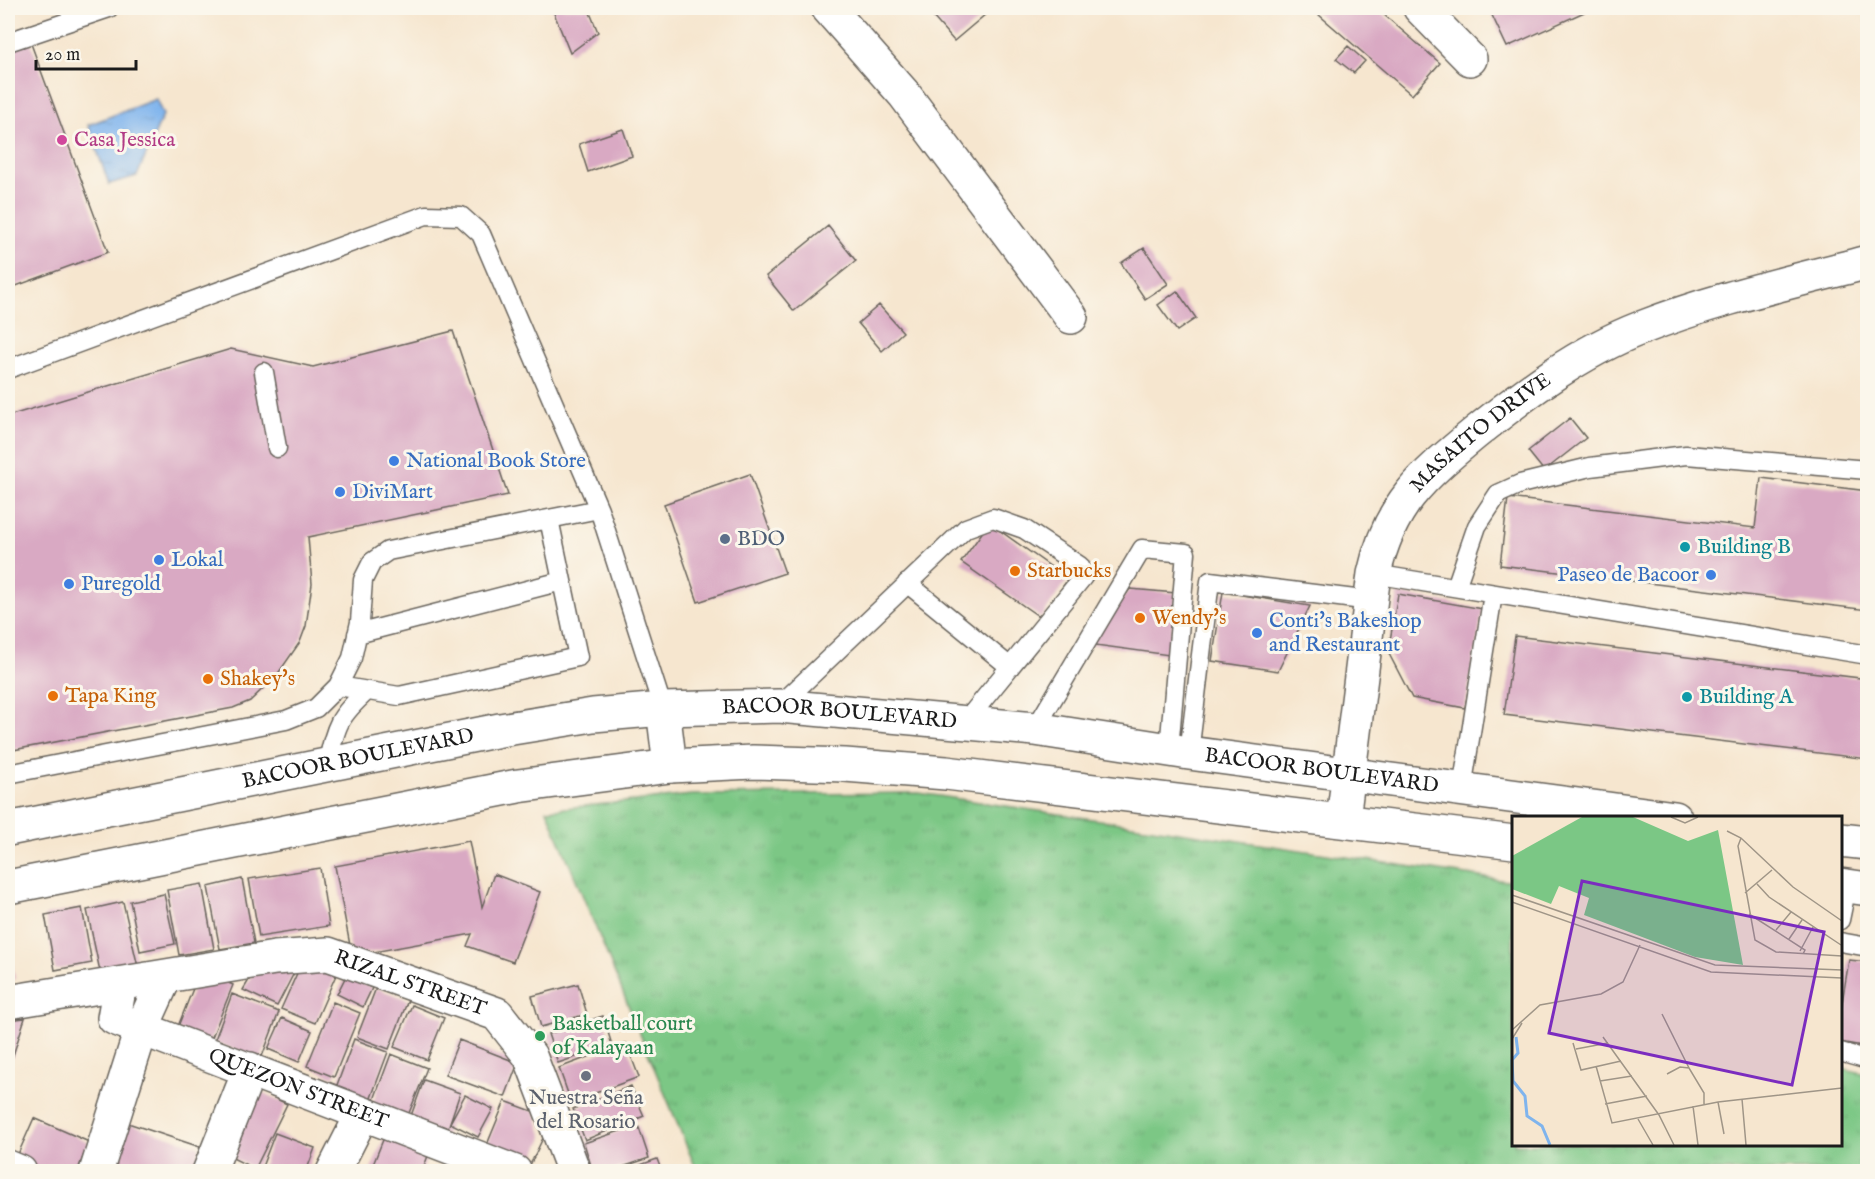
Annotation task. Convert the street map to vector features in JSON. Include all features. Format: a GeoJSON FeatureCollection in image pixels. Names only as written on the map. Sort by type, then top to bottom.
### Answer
{"type":"FeatureCollection","features":[{"type":"Feature","properties":{"kind":"main road"},"geometry":{"type":"LineString","coordinates":[[828,8],[904,94],[1071,317]]}},
{"type":"Feature","properties":{"kind":"main road"},"geometry":{"type":"LineString","coordinates":[[1432,10],[1470,59]]}},
{"type":"Feature","properties":{"kind":"main road","name":"MASAITO DRIVE"},"geometry":{"type":"LineString","coordinates":[[1343,819],[1372,587],[1380,546],[1390,521],[1409,494],[1454,451],[1558,370],[1640,328],[1722,302],[1868,261]]}},
{"type":"Feature","properties":{"kind":"main road","name":"BACOOR BOULEVARD"},"geometry":{"type":"LineString","coordinates":[[8,829],[500,730],[593,715],[663,709],[779,706],[1035,729],[1179,751],[1660,816]]}},
{"type":"Feature","properties":{"kind":"main road"},"geometry":{"type":"LineString","coordinates":[[663,709],[670,766]]}},
{"type":"Feature","properties":{"kind":"main road"},"geometry":{"type":"LineString","coordinates":[[8,886],[519,786],[670,766],[753,762],[845,765],[946,773],[1343,819],[1512,842]]}},
{"type":"Feature","properties":{"kind":"main road"},"geometry":{"type":"LineString","coordinates":[[1842,840],[1868,843]]}},
{"type":"Feature","properties":{"kind":"main road","name":"RIZAL STREET"},"geometry":{"type":"LineString","coordinates":[[8,1002],[275,958],[328,954],[497,1014],[530,1056],[574,1172]]}},
{"type":"Feature","properties":{"kind":"main road"},"geometry":{"type":"LineString","coordinates":[[96,1172],[141,1030],[165,976]]}},
{"type":"Feature","properties":{"kind":"main road","name":"QUEZON STREET"},"geometry":{"type":"LineString","coordinates":[[120,984],[114,1018],[515,1172]]}},
{"type":"Feature","properties":{"kind":"main road"},"geometry":{"type":"LineString","coordinates":[[209,1172],[250,1069]]}},
{"type":"Feature","properties":{"kind":"main road"},"geometry":{"type":"LineString","coordinates":[[333,1172],[362,1115]]}},
{"type":"Feature","properties":{"kind":"main road"},"geometry":{"type":"LineString","coordinates":[[8,1167],[20,1172]]}},
{"type":"Feature","properties":{"kind":"lane"},"geometry":{"type":"LineString","coordinates":[[8,42],[109,8]]}},
{"type":"Feature","properties":{"kind":"lane"},"geometry":{"type":"LineString","coordinates":[[8,369],[426,215],[461,216],[481,234],[599,509],[663,709]]}},
{"type":"Feature","properties":{"kind":"lane"},"geometry":{"type":"LineString","coordinates":[[264,372],[277,448]]}},
{"type":"Feature","properties":{"kind":"lane"},"geometry":{"type":"LineString","coordinates":[[1456,588],[1477,526],[1498,494],[1520,484],[1590,467],[1686,456],[1868,470]]}},
{"type":"Feature","properties":{"kind":"lane"},"geometry":{"type":"LineString","coordinates":[[8,774],[286,720],[316,708],[338,686],[352,658],[363,580],[372,562],[388,551],[599,509]]}},
{"type":"Feature","properties":{"kind":"lane"},"geometry":{"type":"LineString","coordinates":[[779,706],[966,528],[993,518],[1024,529],[1080,566],[1083,577],[966,722]]}},
{"type":"Feature","properties":{"kind":"lane"},"geometry":{"type":"LineString","coordinates":[[338,686],[399,696],[578,657],[549,519]]}},
{"type":"Feature","properties":{"kind":"lane"},"geometry":{"type":"LineString","coordinates":[[1035,729],[1142,549],[1186,554],[1179,751]]}},
{"type":"Feature","properties":{"kind":"lane"},"geometry":{"type":"LineString","coordinates":[[357,634],[562,581]]}},
{"type":"Feature","properties":{"kind":"lane"},"geometry":{"type":"LineString","coordinates":[[1179,751],[1210,581],[1456,588],[1868,655]]}},
{"type":"Feature","properties":{"kind":"lane"},"geometry":{"type":"LineString","coordinates":[[907,583],[1010,667]]}},
{"type":"Feature","properties":{"kind":"lane"},"geometry":{"type":"LineString","coordinates":[[1462,789],[1493,594]]}},
{"type":"Feature","properties":{"kind":"lane"},"geometry":{"type":"LineString","coordinates":[[327,765],[336,726],[345,711],[367,691]]}},
{"type":"Feature","properties":{"kind":"lane"},"geometry":{"type":"LineString","coordinates":[[1842,914],[1852,887]]}},
{"type":"Feature","properties":{"kind":"lane"},"geometry":{"type":"LineString","coordinates":[[1842,942],[1868,947]]}},
{"type":"Feature","properties":{"kind":"lane"},"geometry":{"type":"LineString","coordinates":[[1842,1053],[1868,1060]]}},
{"type":"Feature","properties":{"kind":"green space"},"geometry":{"type":"Polygon","coordinates":[[[919,793],[1512,882],[1512,1146],[1842,1146],[1842,1068],[1867,1074],[1867,1171],[697,1171],[547,810],[692,795],[919,793]]]}},
{"type":"Feature","properties":{"kind":"water"},"geometry":{"type":"Polygon","coordinates":[[[156,99],[163,115],[137,176],[109,184],[88,125],[156,99]]]}},
{"type":"Feature","properties":{"kind":"building"},"geometry":{"type":"Polygon","coordinates":[[[552,8],[588,8],[598,32],[570,53],[552,8]]]}},
{"type":"Feature","properties":{"kind":"building"},"geometry":{"type":"Polygon","coordinates":[[[925,8],[993,8],[954,41],[925,8]]]}},
{"type":"Feature","properties":{"kind":"building"},"geometry":{"type":"Polygon","coordinates":[[[1311,8],[1376,8],[1440,63],[1412,95],[1311,8]]]}},
{"type":"Feature","properties":{"kind":"building"},"geometry":{"type":"Polygon","coordinates":[[[1497,8],[1593,8],[1507,47],[1490,11],[1497,8]]]}},
{"type":"Feature","properties":{"kind":"building"},"geometry":{"type":"Polygon","coordinates":[[[30,41],[108,252],[8,289],[8,49],[30,41]]]}},
{"type":"Feature","properties":{"kind":"building"},"geometry":{"type":"Polygon","coordinates":[[[1348,46],[1365,61],[1354,73],[1336,59],[1348,46]]]}},
{"type":"Feature","properties":{"kind":"building"},"geometry":{"type":"Polygon","coordinates":[[[623,129],[632,156],[588,172],[579,144],[623,129]]]}},
{"type":"Feature","properties":{"kind":"building"},"geometry":{"type":"Polygon","coordinates":[[[828,226],[856,261],[794,311],[766,276],[828,226]]]}},
{"type":"Feature","properties":{"kind":"building"},"geometry":{"type":"Polygon","coordinates":[[[1144,248],[1168,284],[1145,299],[1121,263],[1144,248]]]}},
{"type":"Feature","properties":{"kind":"building"},"geometry":{"type":"Polygon","coordinates":[[[1177,291],[1196,318],[1177,331],[1158,305],[1177,291]]]}},
{"type":"Feature","properties":{"kind":"building"},"geometry":{"type":"Polygon","coordinates":[[[879,305],[903,332],[882,351],[858,323],[879,305]]]}},
{"type":"Feature","properties":{"kind":"building","name":"Lokal"},"geometry":{"type":"Polygon","coordinates":[[[453,331],[508,495],[308,537],[312,584],[306,626],[300,642],[277,675],[250,701],[233,708],[8,751],[8,416],[231,349],[313,367],[453,331]]]}},
{"type":"Feature","properties":{"kind":"building"},"geometry":{"type":"Polygon","coordinates":[[[1570,418],[1586,438],[1544,471],[1528,451],[1570,418]]]}},
{"type":"Feature","properties":{"kind":"building","name":"BDO"},"geometry":{"type":"Polygon","coordinates":[[[750,474],[785,573],[698,602],[664,504],[750,474]]]}},
{"type":"Feature","properties":{"kind":"building","name":"Building B"},"geometry":{"type":"Polygon","coordinates":[[[1761,478],[1868,491],[1868,610],[1500,565],[1508,498],[1755,528],[1761,478]]]}},
{"type":"Feature","properties":{"kind":"building","name":"Starbucks"},"geometry":{"type":"Polygon","coordinates":[[[989,523],[1068,579],[1041,618],[961,562],[989,523]]]}},
{"type":"Feature","properties":{"kind":"building","name":"Wendy's"},"geometry":{"type":"Polygon","coordinates":[[[1130,589],[1176,593],[1169,655],[1088,644],[1130,589]]]}},
{"type":"Feature","properties":{"kind":"building","name":"Conti's Bakeshop and Restaurant"},"geometry":{"type":"Polygon","coordinates":[[[1223,592],[1310,606],[1278,671],[1212,661],[1223,592]]]}},
{"type":"Feature","properties":{"kind":"building"},"geometry":{"type":"Polygon","coordinates":[[[1398,594],[1483,609],[1465,708],[1412,698],[1388,652],[1398,594]]]}},
{"type":"Feature","properties":{"kind":"building","name":"Building A"},"geometry":{"type":"Polygon","coordinates":[[[1515,636],[1868,679],[1868,759],[1504,715],[1515,636]]]}},
{"type":"Feature","properties":{"kind":"building"},"geometry":{"type":"Polygon","coordinates":[[[469,841],[482,907],[494,874],[540,892],[513,962],[467,946],[472,934],[352,956],[335,866],[469,841]]]}},
{"type":"Feature","properties":{"kind":"building"},"geometry":{"type":"Polygon","coordinates":[[[320,868],[329,926],[259,937],[249,879],[320,868]]]}},
{"type":"Feature","properties":{"kind":"building"},"geometry":{"type":"Polygon","coordinates":[[[242,879],[254,943],[220,949],[208,887],[242,879]]]}},
{"type":"Feature","properties":{"kind":"building"},"geometry":{"type":"Polygon","coordinates":[[[202,884],[214,949],[179,955],[167,890],[202,884]]]}},
{"type":"Feature","properties":{"kind":"building"},"geometry":{"type":"Polygon","coordinates":[[[164,894],[175,944],[140,951],[130,901],[164,894]]]}},
{"type":"Feature","properties":{"kind":"building"},"geometry":{"type":"Polygon","coordinates":[[[123,902],[138,967],[101,976],[87,910],[123,902]]]}},
{"type":"Feature","properties":{"kind":"building"},"geometry":{"type":"Polygon","coordinates":[[[82,908],[92,963],[55,970],[45,915],[82,908]]]}},
{"type":"Feature","properties":{"kind":"building"},"geometry":{"type":"Polygon","coordinates":[[[8,943],[15,979],[8,980],[8,943]]]}},
{"type":"Feature","properties":{"kind":"building"},"geometry":{"type":"Polygon","coordinates":[[[303,960],[336,975],[315,1023],[281,1009],[303,960]]]}},
{"type":"Feature","properties":{"kind":"building"},"geometry":{"type":"Polygon","coordinates":[[[1849,960],[1868,962],[1868,1047],[1842,1042],[1842,1003],[1849,960]]]}},
{"type":"Feature","properties":{"kind":"building"},"geometry":{"type":"Polygon","coordinates":[[[296,969],[277,1006],[243,990],[255,970],[296,969]]]}},
{"type":"Feature","properties":{"kind":"building"},"geometry":{"type":"Polygon","coordinates":[[[200,971],[233,985],[210,1042],[177,1029],[200,971]]]}},
{"type":"Feature","properties":{"kind":"building"},"geometry":{"type":"Polygon","coordinates":[[[346,976],[372,988],[363,1007],[337,994],[346,976]]]}},
{"type":"Feature","properties":{"kind":"building"},"geometry":{"type":"Polygon","coordinates":[[[578,984],[587,1014],[541,1027],[532,996],[578,984]]]}},
{"type":"Feature","properties":{"kind":"building"},"geometry":{"type":"Polygon","coordinates":[[[376,988],[408,1000],[389,1049],[357,1037],[376,988]]]}},
{"type":"Feature","properties":{"kind":"building"},"geometry":{"type":"Polygon","coordinates":[[[232,994],[279,1012],[261,1059],[214,1042],[232,994]]]}},
{"type":"Feature","properties":{"kind":"building"},"geometry":{"type":"Polygon","coordinates":[[[333,1002],[360,1013],[334,1077],[307,1066],[333,1002]]]}},
{"type":"Feature","properties":{"kind":"building"},"geometry":{"type":"Polygon","coordinates":[[[412,1005],[444,1018],[427,1060],[394,1047],[412,1005]]]}},
{"type":"Feature","properties":{"kind":"building"},"geometry":{"type":"Polygon","coordinates":[[[603,1016],[612,1045],[558,1063],[548,1034],[603,1016]]]}},
{"type":"Feature","properties":{"kind":"building"},"geometry":{"type":"Polygon","coordinates":[[[25,1018],[8,1071],[8,1020],[25,1018]]]}},
{"type":"Feature","properties":{"kind":"building"},"geometry":{"type":"Polygon","coordinates":[[[282,1018],[312,1031],[299,1062],[268,1049],[282,1018]]]}},
{"type":"Feature","properties":{"kind":"building"},"geometry":{"type":"Polygon","coordinates":[[[354,1039],[388,1052],[368,1106],[334,1093],[354,1039]]]}},
{"type":"Feature","properties":{"kind":"building"},"geometry":{"type":"Polygon","coordinates":[[[459,1040],[518,1063],[505,1097],[445,1075],[459,1040]]]}},
{"type":"Feature","properties":{"kind":"building"},"geometry":{"type":"Polygon","coordinates":[[[626,1043],[639,1077],[571,1102],[559,1068],[626,1043]]]}},
{"type":"Feature","properties":{"kind":"building"},"geometry":{"type":"Polygon","coordinates":[[[391,1054],[427,1068],[407,1118],[372,1105],[391,1054]]]}},
{"type":"Feature","properties":{"kind":"building"},"geometry":{"type":"Polygon","coordinates":[[[424,1080],[460,1093],[445,1137],[408,1124],[424,1080]]]}},
{"type":"Feature","properties":{"kind":"building"},"geometry":{"type":"Polygon","coordinates":[[[631,1086],[644,1116],[585,1140],[573,1109],[631,1086]]]}},
{"type":"Feature","properties":{"kind":"building"},"geometry":{"type":"Polygon","coordinates":[[[251,1087],[287,1104],[255,1169],[220,1152],[251,1087]]]}},
{"type":"Feature","properties":{"kind":"building"},"geometry":{"type":"Polygon","coordinates":[[[465,1095],[493,1109],[478,1137],[450,1123],[465,1095]]]}},
{"type":"Feature","properties":{"kind":"building"},"geometry":{"type":"Polygon","coordinates":[[[505,1101],[535,1112],[543,1138],[530,1165],[486,1147],[505,1101]]]}},
{"type":"Feature","properties":{"kind":"building"},"geometry":{"type":"Polygon","coordinates":[[[34,1118],[89,1142],[77,1172],[40,1172],[15,1161],[34,1118]]]}},
{"type":"Feature","properties":{"kind":"building"},"geometry":{"type":"Polygon","coordinates":[[[122,1121],[200,1147],[192,1172],[105,1172],[122,1121]]]}},
{"type":"Feature","properties":{"kind":"building"},"geometry":{"type":"Polygon","coordinates":[[[638,1125],[649,1158],[608,1172],[593,1172],[584,1143],[638,1125]]]}},
{"type":"Feature","properties":{"kind":"building"},"geometry":{"type":"Polygon","coordinates":[[[275,1133],[315,1148],[306,1172],[260,1172],[275,1133]]]}},
{"type":"Feature","properties":{"kind":"building"},"geometry":{"type":"Polygon","coordinates":[[[385,1135],[429,1153],[422,1172],[370,1172],[385,1135]]]}},
{"type":"Feature","properties":{"kind":"building"},"geometry":{"type":"Polygon","coordinates":[[[657,1159],[662,1172],[624,1172],[624,1171],[657,1159]]]}},
{"type":"Feature","properties":{"kind":"place","name":"Casa Jessica"},"geometry":{"type":"Point","coordinates":[62,140]}},
{"type":"Feature","properties":{"kind":"place","name":"National Book Store"},"geometry":{"type":"Point","coordinates":[394,461]}},
{"type":"Feature","properties":{"kind":"place","name":"DiviMart"},"geometry":{"type":"Point","coordinates":[340,492]}},
{"type":"Feature","properties":{"kind":"place","name":"BDO"},"geometry":{"type":"Point","coordinates":[725,539]}},
{"type":"Feature","properties":{"kind":"place","name":"Building B"},"geometry":{"type":"Point","coordinates":[1685,547]}},
{"type":"Feature","properties":{"kind":"place","name":"Lokal"},"geometry":{"type":"Point","coordinates":[159,560]}},
{"type":"Feature","properties":{"kind":"place","name":"Starbucks"},"geometry":{"type":"Point","coordinates":[1015,571]}},
{"type":"Feature","properties":{"kind":"place","name":"Paseo de Bacoor"},"geometry":{"type":"Point","coordinates":[1711,575]}},
{"type":"Feature","properties":{"kind":"place","name":"Puregold"},"geometry":{"type":"Point","coordinates":[69,584]}},
{"type":"Feature","properties":{"kind":"place","name":"Wendy's"},"geometry":{"type":"Point","coordinates":[1140,618]}},
{"type":"Feature","properties":{"kind":"place","name":"Conti's Bakeshop and Restaurant"},"geometry":{"type":"Point","coordinates":[1257,633]}},
{"type":"Feature","properties":{"kind":"place","name":"Shakey's"},"geometry":{"type":"Point","coordinates":[208,679]}},
{"type":"Feature","properties":{"kind":"place","name":"Tapa King"},"geometry":{"type":"Point","coordinates":[53,696]}},
{"type":"Feature","properties":{"kind":"place","name":"Building A"},"geometry":{"type":"Point","coordinates":[1687,697]}},
{"type":"Feature","properties":{"kind":"place","name":"Basketball court of Kalayaan"},"geometry":{"type":"Point","coordinates":[540,1036]}},
{"type":"Feature","properties":{"kind":"place","name":"Nuestra Seña del Rosario"},"geometry":{"type":"Point","coordinates":[586,1076]}}]}
